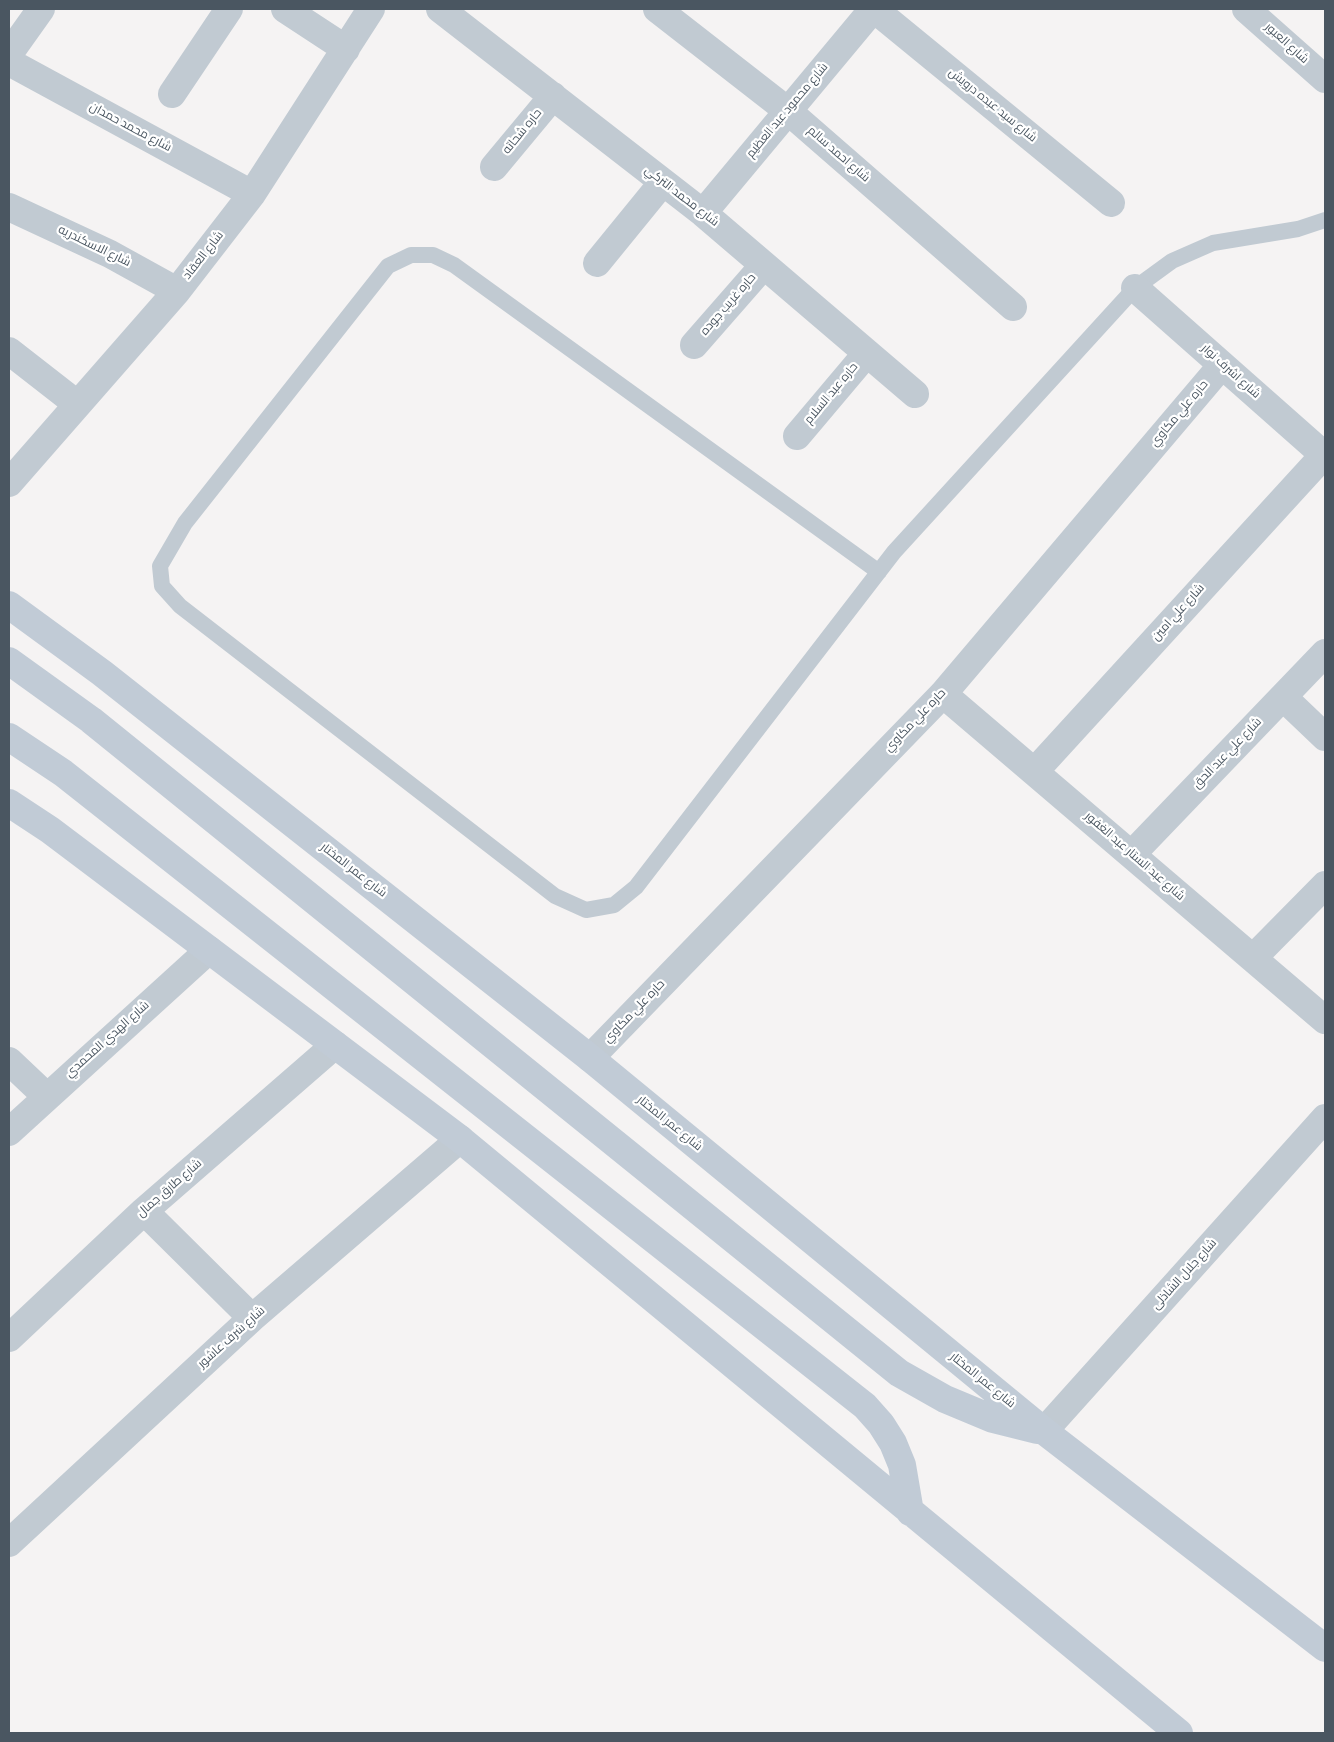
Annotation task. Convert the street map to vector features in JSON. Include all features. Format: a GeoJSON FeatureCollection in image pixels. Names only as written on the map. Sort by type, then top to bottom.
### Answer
{"type":"FeatureCollection","features":[{"type":"Feature","properties":{"kind":"main road","name":"شارع عمر المختار"},"geometry":{"type":"LineString","coordinates":[[9,605],[102,673],[590,1058],[1044,1431],[1325,1648]]}},
{"type":"Feature","properties":{"kind":"main road"},"geometry":{"type":"LineString","coordinates":[[13,664],[90,720],[900,1373],[944,1399],[993,1419],[1044,1431]]}},
{"type":"Feature","properties":{"kind":"main road"},"geometry":{"type":"LineString","coordinates":[[9,736],[63,773],[865,1406],[881,1424],[893,1443],[906,1480],[910,1512]]}},
{"type":"Feature","properties":{"kind":"main road"},"geometry":{"type":"LineString","coordinates":[[9,803],[50,830],[460,1139],[1179,1733]]}},
{"type":"Feature","properties":{"kind":"street"},"geometry":{"type":"LineString","coordinates":[[9,54],[41,9]]}},
{"type":"Feature","properties":{"kind":"street"},"geometry":{"type":"LineString","coordinates":[[172,94],[229,9]]}},
{"type":"Feature","properties":{"kind":"street"},"geometry":{"type":"LineString","coordinates":[[285,9],[346,49]]}},
{"type":"Feature","properties":{"kind":"street","name":"شارع العقاد"},"geometry":{"type":"LineString","coordinates":[[9,483],[177,291],[252,194],[371,9]]}},
{"type":"Feature","properties":{"kind":"street","name":"شارع محمد التركي"},"geometry":{"type":"LineString","coordinates":[[440,9],[703,213],[915,394]]}},
{"type":"Feature","properties":{"kind":"street","name":"شارع احمد سالم"},"geometry":{"type":"LineString","coordinates":[[657,9],[788,111],[1013,308]]}},
{"type":"Feature","properties":{"kind":"street","name":"شارع محمود عبد العظيم"},"geometry":{"type":"LineString","coordinates":[[703,213],[874,9]]}},
{"type":"Feature","properties":{"kind":"street","name":"شارع سيد عبده درويش"},"geometry":{"type":"LineString","coordinates":[[874,9],[1110,203]]}},
{"type":"Feature","properties":{"kind":"street","name":"شارع العبور"},"geometry":{"type":"LineString","coordinates":[[1246,9],[1324,74]]}},
{"type":"Feature","properties":{"kind":"street","name":"شارع محمد حمدان"},"geometry":{"type":"LineString","coordinates":[[9,62],[252,194]]}},
{"type":"Feature","properties":{"kind":"street","name":"حاره شحاته"},"geometry":{"type":"LineString","coordinates":[[494,167],[552,96]]}},
{"type":"Feature","properties":{"kind":"street"},"geometry":{"type":"LineString","coordinates":[[598,264],[663,182]]}},
{"type":"Feature","properties":{"kind":"street","name":"شارع الاسكندريه"},"geometry":{"type":"LineString","coordinates":[[9,207],[110,254],[177,291]]}},
{"type":"Feature","properties":{"kind":"street","name":"حاره غريب جوده"},"geometry":{"type":"LineString","coordinates":[[694,345],[764,265]]}},
{"type":"Feature","properties":{"kind":"street","name":"شارع اشرف نوار"},"geometry":{"type":"LineString","coordinates":[[1135,288],[1324,456]]}},
{"type":"Feature","properties":{"kind":"street"},"geometry":{"type":"LineString","coordinates":[[9,351],[77,404]]}},
{"type":"Feature","properties":{"kind":"street","name":"حاره عبد السلام"},"geometry":{"type":"LineString","coordinates":[[797,436],[867,353]]}},
{"type":"Feature","properties":{"kind":"street","name":"حاره علي مكاوي"},"geometry":{"type":"LineString","coordinates":[[590,1058],[944,694],[1222,365]]}},
{"type":"Feature","properties":{"kind":"street","name":"شارع علي امين"},"geometry":{"type":"LineString","coordinates":[[1035,771],[1324,456]]}},
{"type":"Feature","properties":{"kind":"street","name":"شارع علي عبد الحق"},"geometry":{"type":"LineString","coordinates":[[1132,854],[1325,653]]}},
{"type":"Feature","properties":{"kind":"street","name":"شارع عبد الستار عبد الغفور"},"geometry":{"type":"LineString","coordinates":[[944,694],[1325,1020]]}},
{"type":"Feature","properties":{"kind":"street"},"geometry":{"type":"LineString","coordinates":[[1283,697],[1325,737]]}},
{"type":"Feature","properties":{"kind":"street"},"geometry":{"type":"LineString","coordinates":[[1253,958],[1325,885]]}},
{"type":"Feature","properties":{"kind":"street","name":"شارع الهدي المحمدي"},"geometry":{"type":"LineString","coordinates":[[9,1132],[46,1096],[209,950]]}},
{"type":"Feature","properties":{"kind":"street","name":"شارع طارق جمال"},"geometry":{"type":"LineString","coordinates":[[9,1338],[144,1211],[335,1045]]}},
{"type":"Feature","properties":{"kind":"street"},"geometry":{"type":"LineString","coordinates":[[9,1061],[46,1096]]}},
{"type":"Feature","properties":{"kind":"street","name":"شارع جلال الشاذلى"},"geometry":{"type":"LineString","coordinates":[[1044,1431],[1325,1118]]}},
{"type":"Feature","properties":{"kind":"street","name":"شارع شرف عاشور"},"geometry":{"type":"LineString","coordinates":[[9,1543],[252,1318],[460,1139]]}},
{"type":"Feature","properties":{"kind":"street"},"geometry":{"type":"LineString","coordinates":[[144,1211],[252,1318]]}},
{"type":"Feature","properties":{"kind":"lane"},"geometry":{"type":"LineString","coordinates":[[879,572],[454,265],[433,255],[411,255],[388,266],[185,523],[160,566],[162,586],[180,606],[555,896],[586,910],[614,905],[636,887],[879,572],[894,552],[1135,288],[1172,261],[1213,243],[1298,228],[1325,220]]}}]}
